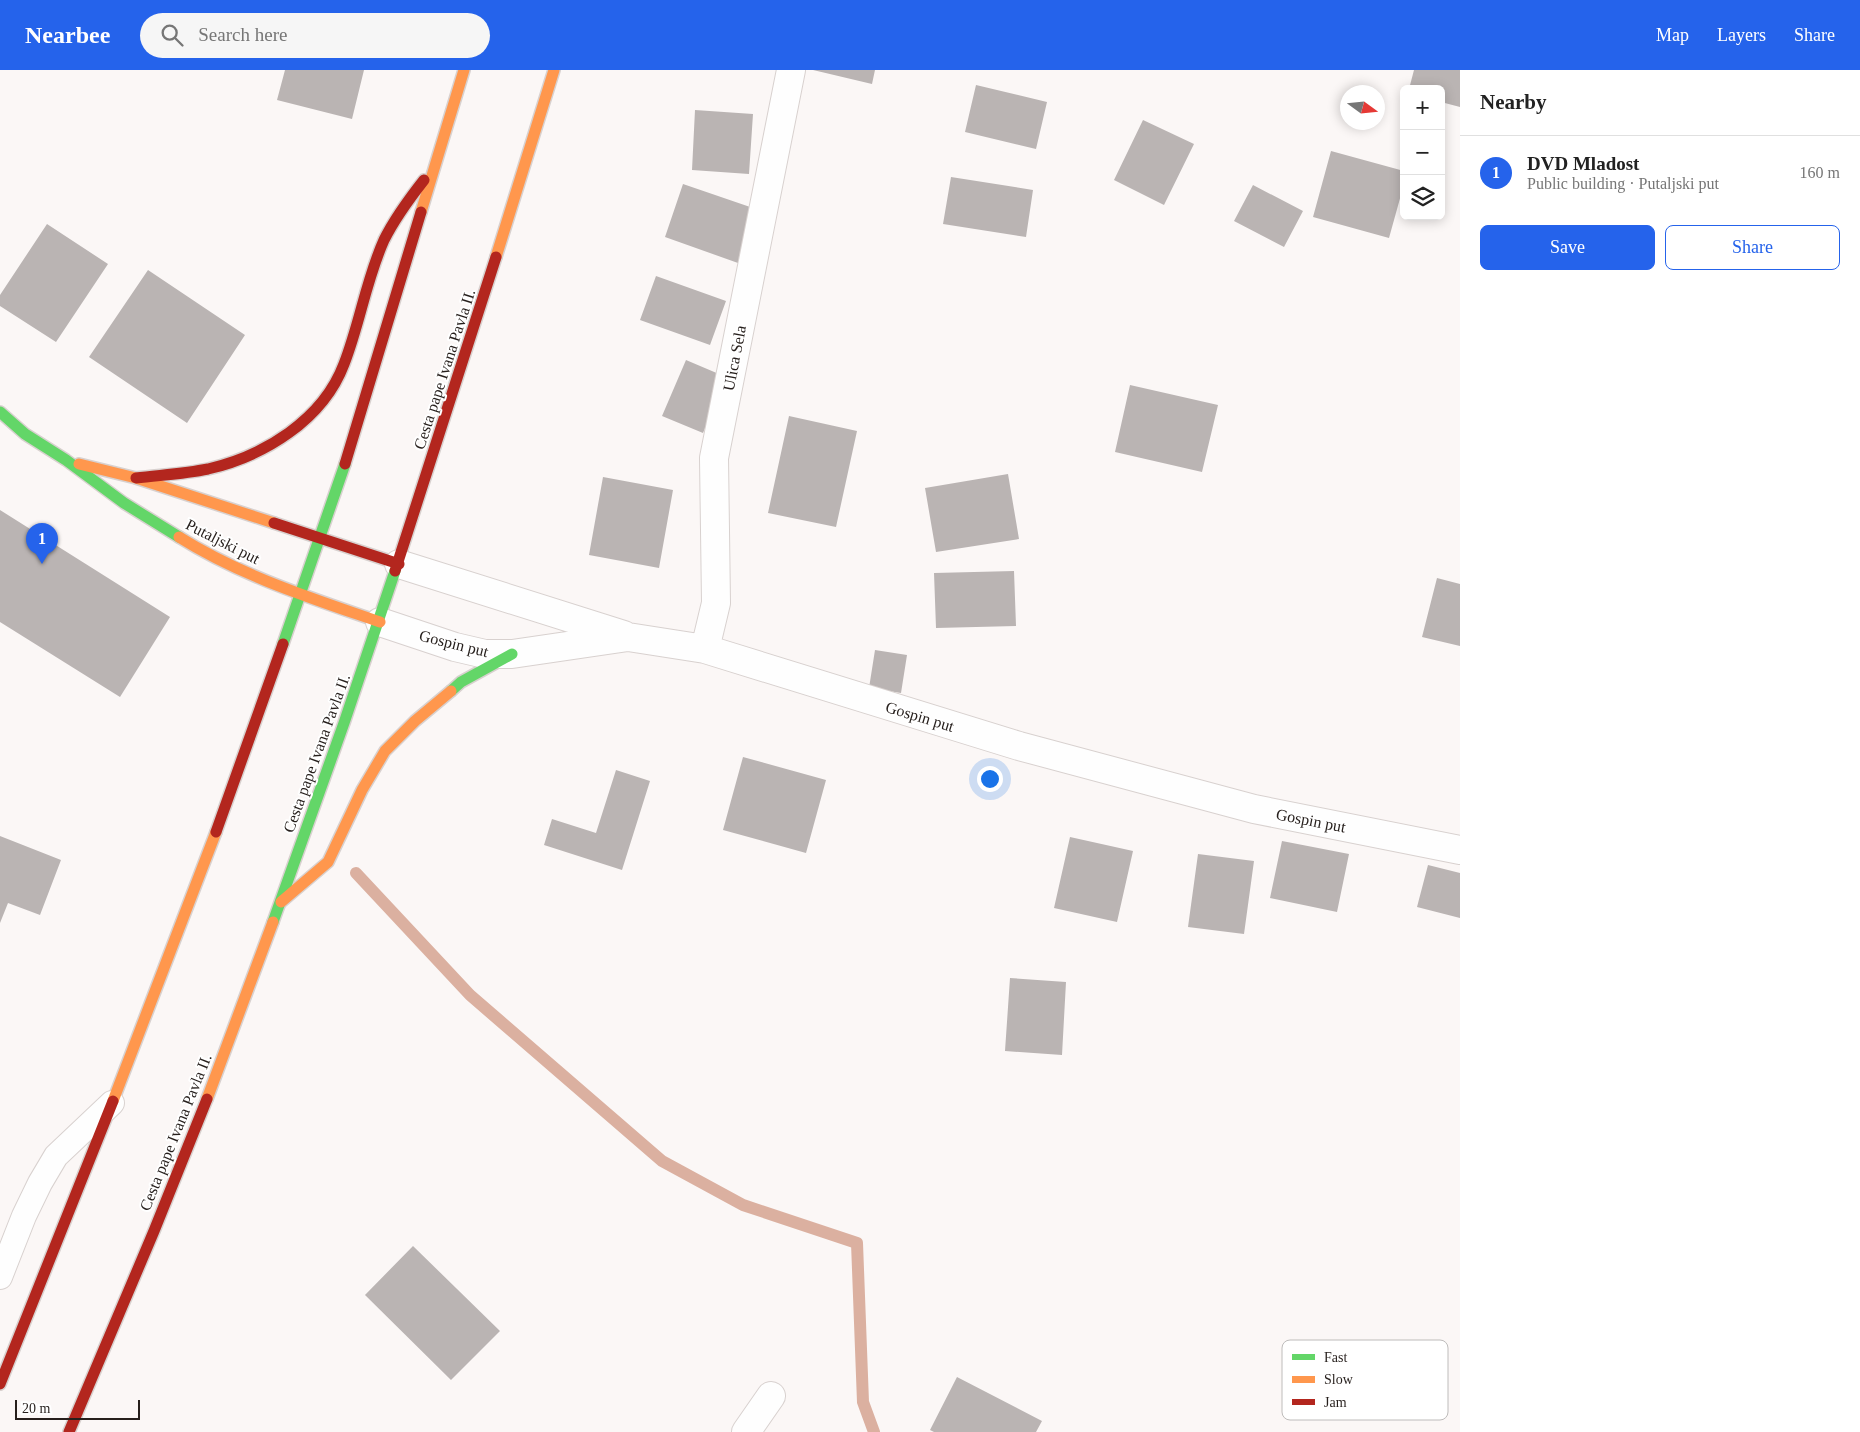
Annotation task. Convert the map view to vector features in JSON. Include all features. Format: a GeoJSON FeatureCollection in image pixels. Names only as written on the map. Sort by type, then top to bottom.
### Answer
{"type":"FeatureCollection","features":[{"type":"Feature","properties":{"kind":"main road"},"geometry":{"type":"LineString","coordinates":[[0,1384],[189,906],[301,594],[349,454],[464,70]]}},
{"type":"Feature","properties":{"kind":"main road","name":"Cesta pape Ivana Pavla II."},"geometry":{"type":"LineString","coordinates":[[69,1432],[202,1112],[280,903],[380,622],[554,70]]}},
{"type":"Feature","properties":{"kind":"main road"},"geometry":{"type":"LineString","coordinates":[[136,478],[208,469],[234,461],[261,450],[289,432],[313,413],[329,394],[343,366],[376,262],[391,228],[408,201],[435,168]]}},
{"type":"Feature","properties":{"kind":"main road","name":"Putaljski put"},"geometry":{"type":"LineString","coordinates":[[0,412],[25,434],[66,460],[124,502],[203,552],[247,573],[380,622]]}},
{"type":"Feature","properties":{"kind":"main road","name":"Putaljski put"},"geometry":{"type":"LineString","coordinates":[[66,460],[136,478],[399,564]]}},
{"type":"Feature","properties":{"kind":"main road"},"geometry":{"type":"LineString","coordinates":[[280,903],[328,862],[362,790],[386,751],[415,721],[462,682],[512,654]]}},
{"type":"Feature","properties":{"kind":"street","name":"Ulica Sela"},"geometry":{"type":"LineString","coordinates":[[705,649],[716,603],[714,458],[791,70]]}},
{"type":"Feature","properties":{"kind":"street"},"geometry":{"type":"LineString","coordinates":[[399,564],[489,594],[581,620],[628,637]]}},
{"type":"Feature","properties":{"kind":"street","name":"Gospin put"},"geometry":{"type":"LineString","coordinates":[[380,622],[455,647],[485,654],[512,654],[628,637],[705,649],[1019,746],[1235,804],[1460,850]]}},
{"type":"Feature","properties":{"kind":"street"},"geometry":{"type":"LineString","coordinates":[[746,1432],[771,1396]]}},
{"type":"Feature","properties":{"kind":"lane"},"geometry":{"type":"LineString","coordinates":[[0,1277],[24,1216],[56,1156],[113,1102]]}},
{"type":"Feature","properties":{"kind":"building"},"geometry":{"type":"Polygon","coordinates":[[[285,70],[364,70],[352,119],[277,100],[285,70]]]}},
{"type":"Feature","properties":{"kind":"building"},"geometry":{"type":"Polygon","coordinates":[[[813,70],[875,70],[872,84],[813,70]]]}},
{"type":"Feature","properties":{"kind":"building"},"geometry":{"type":"Polygon","coordinates":[[[1414,70],[1460,70],[1460,107],[1445,103],[1445,85],[1410,85],[1414,70]]]}},
{"type":"Feature","properties":{"kind":"building"},"geometry":{"type":"Polygon","coordinates":[[[976,85],[1047,102],[1036,149],[965,132],[976,85]]]}},
{"type":"Feature","properties":{"kind":"building"},"geometry":{"type":"Polygon","coordinates":[[[695,110],[753,114],[749,174],[692,170],[695,110]]]}},
{"type":"Feature","properties":{"kind":"building"},"geometry":{"type":"Polygon","coordinates":[[[1143,120],[1194,144],[1164,205],[1114,180],[1143,120]]]}},
{"type":"Feature","properties":{"kind":"building"},"geometry":{"type":"Polygon","coordinates":[[[1331,151],[1400,170],[1400,198],[1389,238],[1313,217],[1331,151]]]}},
{"type":"Feature","properties":{"kind":"building"},"geometry":{"type":"Polygon","coordinates":[[[951,177],[1033,190],[1026,237],[943,224],[951,177]]]}},
{"type":"Feature","properties":{"kind":"building"},"geometry":{"type":"Polygon","coordinates":[[[683,184],[756,209],[738,263],[665,237],[683,184]]]}},
{"type":"Feature","properties":{"kind":"building"},"geometry":{"type":"Polygon","coordinates":[[[1253,185],[1303,211],[1284,247],[1234,221],[1253,185]]]}},
{"type":"Feature","properties":{"kind":"building"},"geometry":{"type":"Polygon","coordinates":[[[47,224],[108,264],[56,342],[0,306],[0,295],[47,224]]]}},
{"type":"Feature","properties":{"kind":"building"},"geometry":{"type":"Polygon","coordinates":[[[148,270],[245,335],[187,423],[89,357],[148,270]]]}},
{"type":"Feature","properties":{"kind":"building"},"geometry":{"type":"Polygon","coordinates":[[[656,276],[726,301],[710,345],[640,320],[656,276]]]}},
{"type":"Feature","properties":{"kind":"building"},"geometry":{"type":"Polygon","coordinates":[[[686,360],[726,377],[703,433],[662,416],[686,360]]]}},
{"type":"Feature","properties":{"kind":"building"},"geometry":{"type":"Polygon","coordinates":[[[1130,385],[1218,405],[1202,472],[1115,452],[1130,385]]]}},
{"type":"Feature","properties":{"kind":"building"},"geometry":{"type":"Polygon","coordinates":[[[789,416],[857,431],[836,527],[768,513],[789,416]]]}},
{"type":"Feature","properties":{"kind":"building"},"geometry":{"type":"Polygon","coordinates":[[[1008,474],[1019,539],[936,552],[925,488],[1008,474]]]}},
{"type":"Feature","properties":{"kind":"building"},"geometry":{"type":"Polygon","coordinates":[[[603,477],[673,490],[659,568],[589,555],[603,477]]]}},
{"type":"Feature","properties":{"kind":"building"},"geometry":{"type":"Polygon","coordinates":[[[0,510],[170,617],[120,697],[0,622],[0,510]]]}},
{"type":"Feature","properties":{"kind":"building"},"geometry":{"type":"Polygon","coordinates":[[[1014,571],[1016,626],[936,628],[934,573],[1014,571]]]}},
{"type":"Feature","properties":{"kind":"building"},"geometry":{"type":"Polygon","coordinates":[[[1437,578],[1460,584],[1460,646],[1422,637],[1437,578]]]}},
{"type":"Feature","properties":{"kind":"building"},"geometry":{"type":"Polygon","coordinates":[[[875,650],[907,655],[901,693],[869,688],[875,650]]]}},
{"type":"Feature","properties":{"kind":"building"},"geometry":{"type":"Polygon","coordinates":[[[743,757],[826,780],[806,853],[723,830],[743,757]]]}},
{"type":"Feature","properties":{"kind":"building"},"geometry":{"type":"Polygon","coordinates":[[[616,770],[650,781],[622,870],[544,845],[552,819],[596,833],[616,770]]]}},
{"type":"Feature","properties":{"kind":"building"},"geometry":{"type":"Polygon","coordinates":[[[0,836],[61,860],[40,915],[8,903],[0,923],[0,836]]]}},
{"type":"Feature","properties":{"kind":"building"},"geometry":{"type":"Polygon","coordinates":[[[1070,837],[1133,851],[1117,922],[1054,908],[1070,837]]]}},
{"type":"Feature","properties":{"kind":"building"},"geometry":{"type":"Polygon","coordinates":[[[1282,841],[1349,854],[1337,912],[1270,898],[1282,841]]]}},
{"type":"Feature","properties":{"kind":"building"},"geometry":{"type":"Polygon","coordinates":[[[1198,854],[1254,861],[1244,934],[1188,927],[1198,854]]]}},
{"type":"Feature","properties":{"kind":"building"},"geometry":{"type":"Polygon","coordinates":[[[1428,865],[1460,873],[1460,918],[1417,907],[1428,865]]]}},
{"type":"Feature","properties":{"kind":"building"},"geometry":{"type":"Polygon","coordinates":[[[1010,978],[1066,982],[1062,1055],[1005,1051],[1010,978]]]}},
{"type":"Feature","properties":{"kind":"building"},"geometry":{"type":"Polygon","coordinates":[[[413,1246],[500,1331],[451,1380],[365,1295],[413,1246]]]}},
{"type":"Feature","properties":{"kind":"building"},"geometry":{"type":"Polygon","coordinates":[[[957,1377],[1042,1421],[1036,1432],[934,1432],[930,1430],[957,1377]]]}},
{"type":"Feature","properties":{"kind":"waterway"},"geometry":{"type":"LineString","coordinates":[[356,873],[470,995],[662,1161],[743,1205],[857,1243],[863,1402],[874,1432]]}},
{"type":"Feature","properties":{"kind":"traffic: fast"},"geometry":{"type":"LineString","coordinates":[[0,412],[25,434],[66,460],[124,503],[179,537]]}},
{"type":"Feature","properties":{"kind":"traffic: fast"},"geometry":{"type":"LineString","coordinates":[[283,644],[345,464]]}},
{"type":"Feature","properties":{"kind":"traffic: fast"},"geometry":{"type":"LineString","coordinates":[[273,922],[344,723],[395,571]]}},
{"type":"Feature","properties":{"kind":"traffic: fast"},"geometry":{"type":"LineString","coordinates":[[451,691],[461,682],[512,654]]}},
{"type":"Feature","properties":{"kind":"traffic: slow"},"geometry":{"type":"LineString","coordinates":[[421,212],[464,70]]}},
{"type":"Feature","properties":{"kind":"traffic: slow"},"geometry":{"type":"LineString","coordinates":[[496,257],[554,70]]}},
{"type":"Feature","properties":{"kind":"traffic: slow"},"geometry":{"type":"LineString","coordinates":[[79,464],[136,478],[274,523]]}},
{"type":"Feature","properties":{"kind":"traffic: slow"},"geometry":{"type":"LineString","coordinates":[[179,537],[252,575],[302,595],[380,622]]}},
{"type":"Feature","properties":{"kind":"traffic: slow"},"geometry":{"type":"LineString","coordinates":[[281,902],[328,862],[362,790],[385,751],[415,721],[451,691]]}},
{"type":"Feature","properties":{"kind":"traffic: slow"},"geometry":{"type":"LineString","coordinates":[[113,1101],[216,832]]}},
{"type":"Feature","properties":{"kind":"traffic: slow"},"geometry":{"type":"LineString","coordinates":[[207,1099],[273,922]]}},
{"type":"Feature","properties":{"kind":"traffic: jam"},"geometry":{"type":"LineString","coordinates":[[136,478],[199,471],[229,463],[270,445],[289,433],[307,418],[322,402],[344,364],[372,270],[384,240],[402,209],[424,180]]}},
{"type":"Feature","properties":{"kind":"traffic: jam"},"geometry":{"type":"LineString","coordinates":[[345,464],[421,212]]}},
{"type":"Feature","properties":{"kind":"traffic: jam"},"geometry":{"type":"LineString","coordinates":[[395,571],[496,257]]}},
{"type":"Feature","properties":{"kind":"traffic: jam"},"geometry":{"type":"LineString","coordinates":[[274,523],[399,564]]}},
{"type":"Feature","properties":{"kind":"traffic: jam"},"geometry":{"type":"LineString","coordinates":[[216,832],[283,644]]}},
{"type":"Feature","properties":{"kind":"traffic: jam"},"geometry":{"type":"LineString","coordinates":[[69,1432],[154,1231],[207,1099]]}},
{"type":"Feature","properties":{"kind":"traffic: jam"},"geometry":{"type":"LineString","coordinates":[[0,1384],[113,1101]]}},
{"type":"Feature","properties":{"kind":"place","name":"DVD Mladost"},"geometry":{"type":"Point","coordinates":[42,564]}}]}
